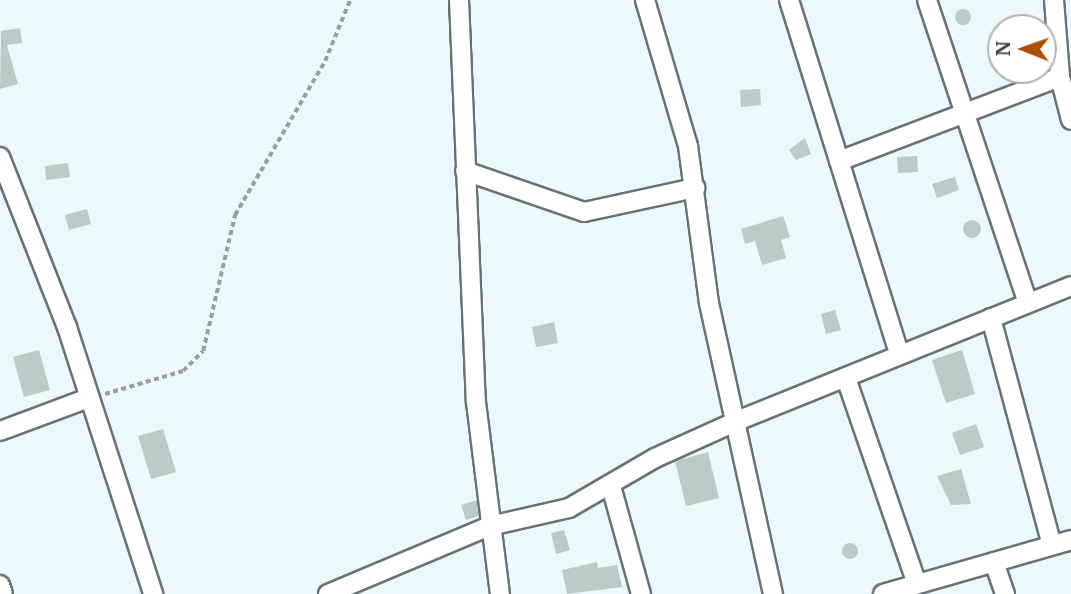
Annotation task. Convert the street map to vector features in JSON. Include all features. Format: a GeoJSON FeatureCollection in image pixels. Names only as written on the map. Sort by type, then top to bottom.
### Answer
{"type":"FeatureCollection","features":[{"type":"Feature","properties":{"kind":"street"},"geometry":{"type":"LineString","coordinates":[[459,0],[476,402],[500,594]]}},
{"type":"Feature","properties":{"kind":"street"},"geometry":{"type":"LineString","coordinates":[[645,0],[695,188],[709,303],[774,594]]}},
{"type":"Feature","properties":{"kind":"street"},"geometry":{"type":"LineString","coordinates":[[789,0],[899,354]]}},
{"type":"Feature","properties":{"kind":"street"},"geometry":{"type":"LineString","coordinates":[[927,0],[962,116],[1028,303]]}},
{"type":"Feature","properties":{"kind":"street"},"geometry":{"type":"LineString","coordinates":[[1054,0],[1060,77],[1071,120]]}},
{"type":"Feature","properties":{"kind":"street"},"geometry":{"type":"LineString","coordinates":[[839,161],[1060,77]]}},
{"type":"Feature","properties":{"kind":"street"},"geometry":{"type":"LineString","coordinates":[[0,157],[67,327],[86,399],[153,594]]}},
{"type":"Feature","properties":{"kind":"street"},"geometry":{"type":"LineString","coordinates":[[466,171],[584,212],[695,188]]}},
{"type":"Feature","properties":{"kind":"street"},"geometry":{"type":"LineString","coordinates":[[328,594],[490,526],[569,508],[655,458],[737,421],[1071,286]]}},
{"type":"Feature","properties":{"kind":"street"},"geometry":{"type":"LineString","coordinates":[[991,318],[1052,545]]}},
{"type":"Feature","properties":{"kind":"street"},"geometry":{"type":"LineString","coordinates":[[846,378],[917,584]]}},
{"type":"Feature","properties":{"kind":"street"},"geometry":{"type":"LineString","coordinates":[[0,431],[86,399]]}},
{"type":"Feature","properties":{"kind":"street"},"geometry":{"type":"LineString","coordinates":[[611,486],[640,594]]}},
{"type":"Feature","properties":{"kind":"street"},"geometry":{"type":"LineString","coordinates":[[883,594],[1071,540]]}},
{"type":"Feature","properties":{"kind":"street"},"geometry":{"type":"LineString","coordinates":[[995,562],[1005,594]]}},
{"type":"Feature","properties":{"kind":"street"},"geometry":{"type":"LineString","coordinates":[[0,585],[3,594]]}},
{"type":"Feature","properties":{"kind":"path"},"geometry":{"type":"LineString","coordinates":[[86,399],[183,371],[203,351],[235,215],[325,61],[350,0]]}},
{"type":"Feature","properties":{"kind":"building"},"geometry":{"type":"Polygon","coordinates":[[[960,9],[966,9],[971,17],[969,23],[960,25],[955,20],[955,14],[960,9]]]}},
{"type":"Feature","properties":{"kind":"building"},"geometry":{"type":"Polygon","coordinates":[[[20,28],[22,43],[7,45],[18,84],[0,89],[1,31],[20,28]]]}},
{"type":"Feature","properties":{"kind":"building"},"geometry":{"type":"Polygon","coordinates":[[[760,89],[761,105],[741,107],[740,90],[760,89]]]}},
{"type":"Feature","properties":{"kind":"building"},"geometry":{"type":"Polygon","coordinates":[[[805,138],[811,154],[796,160],[789,150],[805,138]]]}},
{"type":"Feature","properties":{"kind":"building"},"geometry":{"type":"Polygon","coordinates":[[[917,156],[918,172],[898,173],[897,157],[917,156]]]}},
{"type":"Feature","properties":{"kind":"building"},"geometry":{"type":"Polygon","coordinates":[[[68,163],[70,177],[46,180],[45,166],[68,163]]]}},
{"type":"Feature","properties":{"kind":"building"},"geometry":{"type":"Polygon","coordinates":[[[955,177],[959,190],[937,198],[932,184],[955,177]]]}},
{"type":"Feature","properties":{"kind":"building"},"geometry":{"type":"Polygon","coordinates":[[[87,209],[91,224],[69,230],[65,215],[87,209]]]}},
{"type":"Feature","properties":{"kind":"building"},"geometry":{"type":"Polygon","coordinates":[[[783,216],[790,237],[781,240],[786,258],[762,265],[755,241],[745,244],[741,229],[783,216]]]}},
{"type":"Feature","properties":{"kind":"building"},"geometry":{"type":"Polygon","coordinates":[[[968,220],[976,220],[981,229],[979,236],[968,238],[963,233],[963,225],[968,220]]]}},
{"type":"Feature","properties":{"kind":"building"},"geometry":{"type":"Polygon","coordinates":[[[835,310],[841,330],[826,334],[821,314],[835,310]]]}},
{"type":"Feature","properties":{"kind":"building"},"geometry":{"type":"Polygon","coordinates":[[[554,322],[558,343],[536,347],[532,327],[554,322]]]}},
{"type":"Feature","properties":{"kind":"building"},"geometry":{"type":"Polygon","coordinates":[[[39,350],[50,390],[24,397],[13,357],[39,350]]]}},
{"type":"Feature","properties":{"kind":"building"},"geometry":{"type":"Polygon","coordinates":[[[962,350],[975,394],[946,403],[932,360],[962,350]]]}},
{"type":"Feature","properties":{"kind":"building"},"geometry":{"type":"Polygon","coordinates":[[[976,424],[984,447],[960,455],[952,433],[976,424]]]}},
{"type":"Feature","properties":{"kind":"building"},"geometry":{"type":"Polygon","coordinates":[[[163,429],[176,472],[151,479],[138,436],[163,429]]]}},
{"type":"Feature","properties":{"kind":"building"},"geometry":{"type":"Polygon","coordinates":[[[708,452],[719,498],[686,506],[675,461],[708,452]]]}},
{"type":"Feature","properties":{"kind":"building"},"geometry":{"type":"Polygon","coordinates":[[[961,469],[971,504],[951,505],[937,476],[961,469]]]}},
{"type":"Feature","properties":{"kind":"building"},"geometry":{"type":"Polygon","coordinates":[[[477,500],[479,516],[466,520],[461,505],[477,500]]]}},
{"type":"Feature","properties":{"kind":"building"},"geometry":{"type":"Polygon","coordinates":[[[564,530],[570,550],[556,554],[551,533],[564,530]]]}},
{"type":"Feature","properties":{"kind":"building"},"geometry":{"type":"Polygon","coordinates":[[[847,543],[853,543],[858,551],[856,557],[847,559],[842,554],[842,548],[847,543]]]}},
{"type":"Feature","properties":{"kind":"building"},"geometry":{"type":"Polygon","coordinates":[[[597,562],[598,568],[617,565],[622,587],[567,594],[562,570],[597,562]]]}}]}
